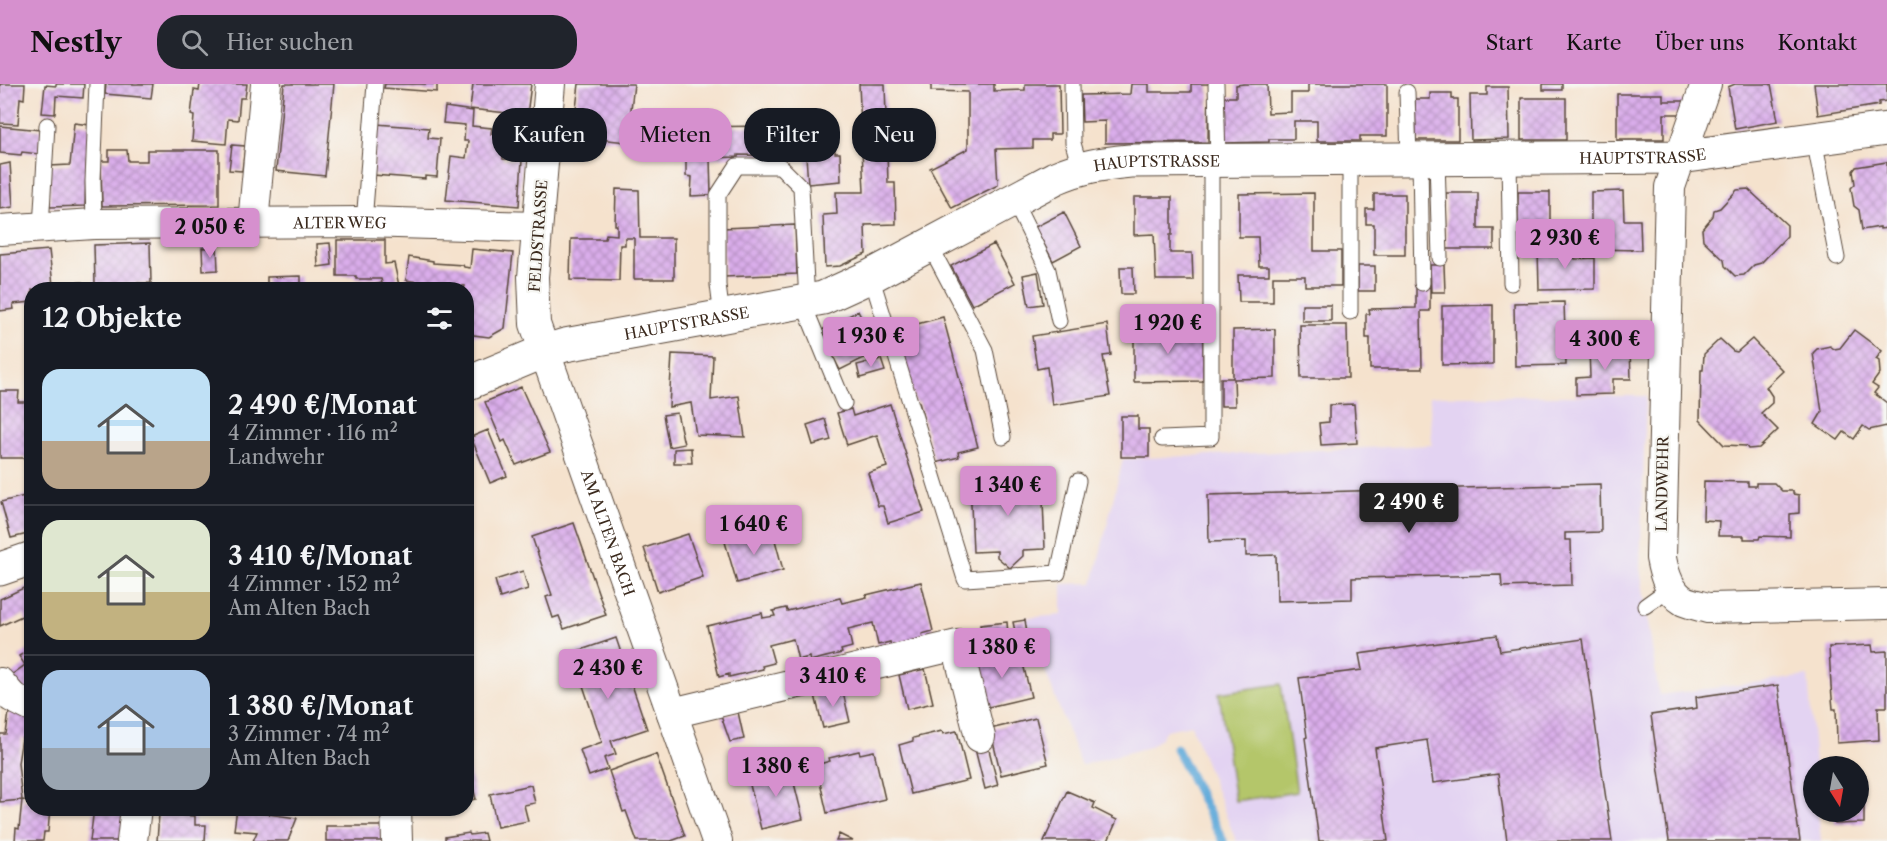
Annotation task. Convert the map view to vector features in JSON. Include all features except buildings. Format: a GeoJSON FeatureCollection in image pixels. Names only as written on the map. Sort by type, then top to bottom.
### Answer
{"type":"FeatureCollection","features":[{"type":"Feature","properties":{"kind":"street"},"geometry":{"type":"LineString","coordinates":[[253,223],[267,84]]}},
{"type":"Feature","properties":{"kind":"street","name":"FELDSTRASSE"},"geometry":{"type":"LineString","coordinates":[[545,351],[536,324],[533,277],[550,84]]}},
{"type":"Feature","properties":{"kind":"street","name":"LANDWEHR"},"geometry":{"type":"LineString","coordinates":[[1670,588],[1663,571],[1661,558],[1670,188],[1706,84]]}},
{"type":"Feature","properties":{"kind":"street","name":"HAUPTSTRASSE"},"geometry":{"type":"LineString","coordinates":[[474,381],[545,351],[574,343],[805,303],[833,294],[1055,178],[1101,163],[1680,157],[1887,129]]}},
{"type":"Feature","properties":{"kind":"street","name":"ALTER WEG"},"geometry":{"type":"LineString","coordinates":[[0,230],[94,224],[364,222],[537,227]]}},
{"type":"Feature","properties":{"kind":"street","name":"AM ALTEN BACH"},"geometry":{"type":"LineString","coordinates":[[545,351],[717,841]]}},
{"type":"Feature","properties":{"kind":"street"},"geometry":{"type":"LineString","coordinates":[[0,569],[24,561]]}},
{"type":"Feature","properties":{"kind":"street"},"geometry":{"type":"LineString","coordinates":[[1670,588],[1683,601],[1708,608],[1887,604]]}},
{"type":"Feature","properties":{"kind":"street"},"geometry":{"type":"LineString","coordinates":[[672,713],[957,645],[980,737]]}},
{"type":"Feature","properties":{"kind":"street"},"geometry":{"type":"LineString","coordinates":[[0,683],[12,697],[24,703]]}},
{"type":"Feature","properties":{"kind":"street"},"geometry":{"type":"LineString","coordinates":[[132,841],[135,816]]}},
{"type":"Feature","properties":{"kind":"street"},"geometry":{"type":"LineString","coordinates":[[396,816],[397,841]]}},
{"type":"Feature","properties":{"kind":"lane"},"geometry":{"type":"LineString","coordinates":[[94,224],[93,181],[97,84]]}},
{"type":"Feature","properties":{"kind":"lane"},"geometry":{"type":"LineString","coordinates":[[364,222],[375,84]]}},
{"type":"Feature","properties":{"kind":"lane"},"geometry":{"type":"LineString","coordinates":[[1072,84],[1073,143],[1080,168]]}},
{"type":"Feature","properties":{"kind":"lane"},"geometry":{"type":"LineString","coordinates":[[1162,439],[1211,437],[1216,84]]}},
{"type":"Feature","properties":{"kind":"lane"},"geometry":{"type":"LineString","coordinates":[[1407,92],[1440,258]]}},
{"type":"Feature","properties":{"kind":"lane"},"geometry":{"type":"LineString","coordinates":[[41,227],[47,125]]}},
{"type":"Feature","properties":{"kind":"lane"},"geometry":{"type":"LineString","coordinates":[[1815,139],[1837,258]]}},
{"type":"Feature","properties":{"kind":"lane"},"geometry":{"type":"LineString","coordinates":[[1509,158],[1511,283]]}},
{"type":"Feature","properties":{"kind":"lane"},"geometry":{"type":"LineString","coordinates":[[1350,159],[1350,312]]}},
{"type":"Feature","properties":{"kind":"lane"},"geometry":{"type":"LineString","coordinates":[[1422,159],[1422,283]]}},
{"type":"Feature","properties":{"kind":"lane"},"geometry":{"type":"LineString","coordinates":[[722,317],[718,285],[718,195],[737,166],[780,166],[801,187],[805,303],[844,403]]}},
{"type":"Feature","properties":{"kind":"lane"},"geometry":{"type":"LineString","coordinates":[[1013,200],[1048,270],[1059,321]]}},
{"type":"Feature","properties":{"kind":"lane"},"geometry":{"type":"LineString","coordinates":[[929,244],[985,350],[1003,437]]}},
{"type":"Feature","properties":{"kind":"lane"},"geometry":{"type":"LineString","coordinates":[[871,276],[965,579],[1058,573],[1078,481]]}},
{"type":"Feature","properties":{"kind":"lane"},"geometry":{"type":"LineString","coordinates":[[1645,606],[1670,588]]}},
{"type":"Feature","properties":{"kind":"shaded area"},"geometry":{"type":"Polygon","coordinates":[[[1430,396],[1646,396],[1640,568],[1659,695],[1808,676],[1814,756],[1803,756],[1803,822],[1819,822],[1821,841],[1236,841],[1191,725],[1166,730],[1160,739],[1149,747],[1081,765],[1025,618],[1062,615],[1062,584],[1093,583],[1123,459],[1432,445],[1430,396]]]}},
{"type":"Feature","properties":{"kind":"green space"},"geometry":{"type":"Polygon","coordinates":[[[1281,684],[1297,792],[1235,801],[1219,693],[1281,684]]]}},
{"type":"Feature","properties":{"kind":"waterway"},"geometry":{"type":"LineString","coordinates":[[1176,748],[1223,841]]}}]}
